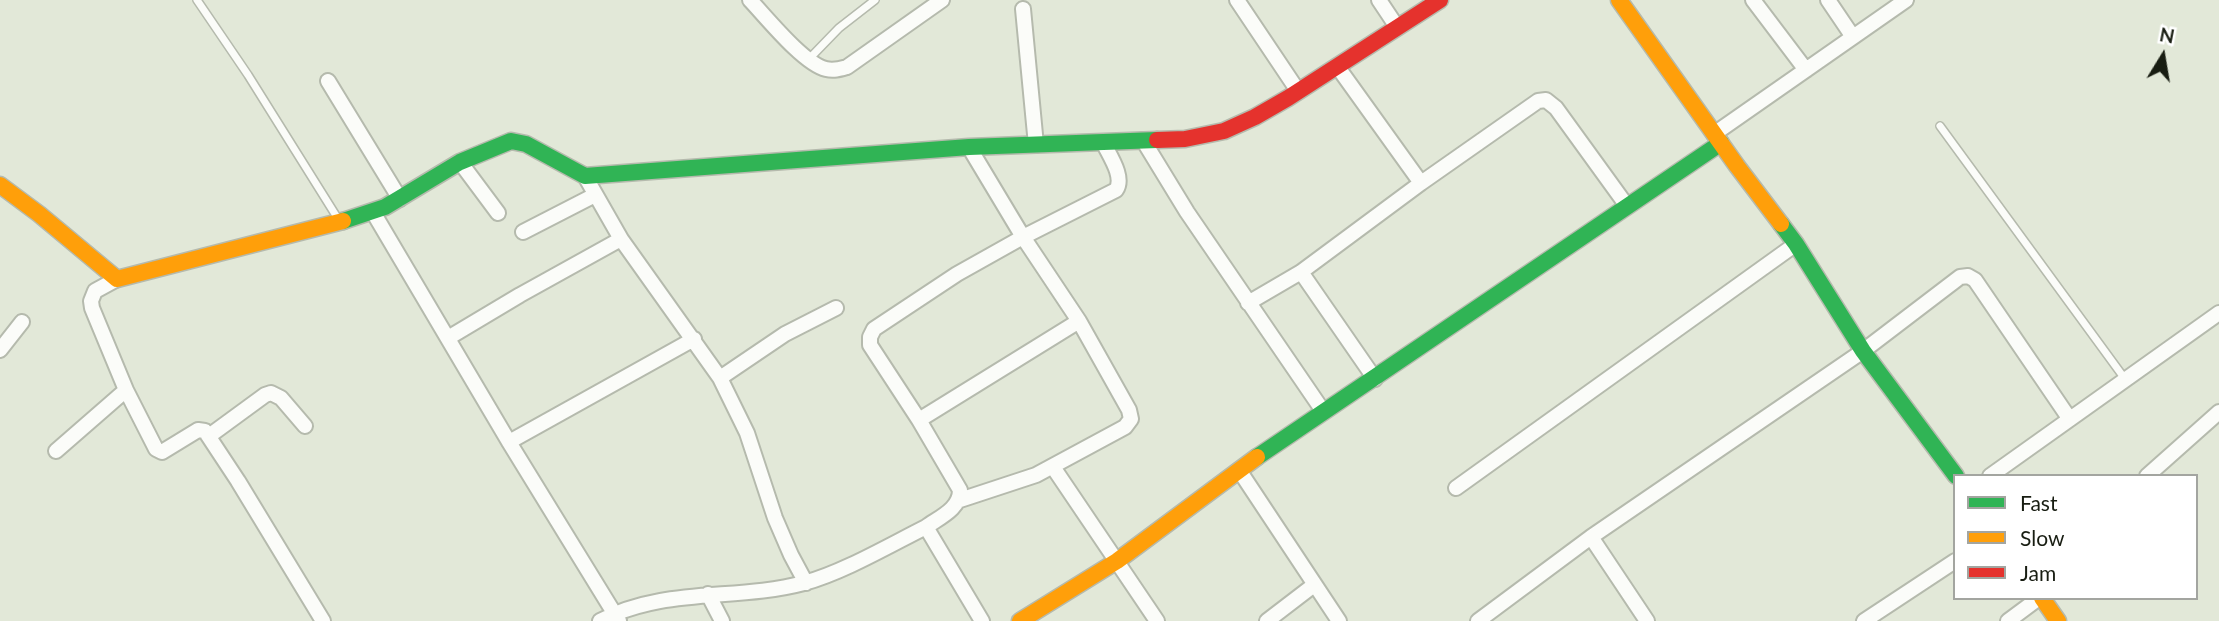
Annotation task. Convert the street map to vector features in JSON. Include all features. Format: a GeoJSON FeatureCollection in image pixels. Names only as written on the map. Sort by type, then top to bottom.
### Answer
{"type":"FeatureCollection","features":[{"type":"Feature","properties":{"kind":"street"},"geometry":{"type":"LineString","coordinates":[[750,0],[807,60],[824,69],[836,71],[847,67],[942,0]]}},
{"type":"Feature","properties":{"kind":"street"},"geometry":{"type":"LineString","coordinates":[[1237,0],[1298,91]]}},
{"type":"Feature","properties":{"kind":"street"},"geometry":{"type":"LineString","coordinates":[[1379,0],[1397,27]]}},
{"type":"Feature","properties":{"kind":"street"},"geometry":{"type":"LineString","coordinates":[[323,621],[239,481],[203,429],[198,429],[166,451],[159,452],[156,449],[126,390],[91,301],[95,291],[117,279],[373,212],[400,199],[460,162],[517,141],[585,176],[969,147],[1185,139],[1224,131],[1255,117],[1298,91],[1440,0]]}},
{"type":"Feature","properties":{"kind":"street"},"geometry":{"type":"LineString","coordinates":[[1619,0],[1717,139],[1796,244],[1863,351],[1955,474]]}},
{"type":"Feature","properties":{"kind":"street"},"geometry":{"type":"LineString","coordinates":[[1753,0],[1806,70]]}},
{"type":"Feature","properties":{"kind":"street"},"geometry":{"type":"LineString","coordinates":[[1828,0],[1853,37]]}},
{"type":"Feature","properties":{"kind":"street"},"geometry":{"type":"LineString","coordinates":[[1020,621],[1117,561],[1323,411],[1375,379],[1627,206],[1806,70],[1906,0]]}},
{"type":"Feature","properties":{"kind":"street"},"geometry":{"type":"LineString","coordinates":[[1023,9],[1036,145]]}},
{"type":"Feature","properties":{"kind":"street"},"geometry":{"type":"LineString","coordinates":[[1337,66],[1420,183]]}},
{"type":"Feature","properties":{"kind":"street"},"geometry":{"type":"LineString","coordinates":[[328,81],[400,199]]}},
{"type":"Feature","properties":{"kind":"street"},"geometry":{"type":"LineString","coordinates":[[1248,303],[1301,272],[1420,183],[1538,101],[1546,100],[1556,108],[1627,206]]}},
{"type":"Feature","properties":{"kind":"street"},"geometry":{"type":"LineString","coordinates":[[1143,140],[1187,212],[1323,411]]}},
{"type":"Feature","properties":{"kind":"street"},"geometry":{"type":"LineString","coordinates":[[960,500],[960,490],[870,345],[870,337],[874,329],[957,274],[1116,190],[1119,177],[1103,142]]}},
{"type":"Feature","properties":{"kind":"street"},"geometry":{"type":"LineString","coordinates":[[600,621],[662,599],[772,589],[806,583],[926,527],[960,500],[1053,467],[1125,427],[1131,419],[1129,410],[1079,321],[1023,237],[969,147]]}},
{"type":"Feature","properties":{"kind":"street"},"geometry":{"type":"LineString","coordinates":[[460,162],[498,213]]}},
{"type":"Feature","properties":{"kind":"street"},"geometry":{"type":"LineString","coordinates":[[585,176],[621,239],[720,377],[747,433],[775,519],[806,583]]}},
{"type":"Feature","properties":{"kind":"street"},"geometry":{"type":"LineString","coordinates":[[0,185],[40,214],[117,279]]}},
{"type":"Feature","properties":{"kind":"street"},"geometry":{"type":"LineString","coordinates":[[523,232],[595,195]]}},
{"type":"Feature","properties":{"kind":"street"},"geometry":{"type":"LineString","coordinates":[[373,212],[509,442],[617,617]]}},
{"type":"Feature","properties":{"kind":"street"},"geometry":{"type":"LineString","coordinates":[[448,338],[621,239]]}},
{"type":"Feature","properties":{"kind":"street"},"geometry":{"type":"LineString","coordinates":[[1456,488],[1796,244]]}},
{"type":"Feature","properties":{"kind":"street"},"geometry":{"type":"LineString","coordinates":[[1301,272],[1375,379]]}},
{"type":"Feature","properties":{"kind":"street"},"geometry":{"type":"LineString","coordinates":[[1478,621],[1591,537],[1863,351],[1959,277],[1968,276],[1975,280],[2069,418]]}},
{"type":"Feature","properties":{"kind":"street"},"geometry":{"type":"LineString","coordinates":[[720,377],[785,334],[835,308]]}},
{"type":"Feature","properties":{"kind":"street"},"geometry":{"type":"LineString","coordinates":[[1993,474],[2219,313]]}},
{"type":"Feature","properties":{"kind":"street"},"geometry":{"type":"LineString","coordinates":[[919,420],[1079,321]]}},
{"type":"Feature","properties":{"kind":"street"},"geometry":{"type":"LineString","coordinates":[[0,350],[22,322]]}},
{"type":"Feature","properties":{"kind":"street"},"geometry":{"type":"LineString","coordinates":[[509,442],[694,339]]}},
{"type":"Feature","properties":{"kind":"street"},"geometry":{"type":"LineString","coordinates":[[56,450],[126,390]]}},
{"type":"Feature","properties":{"kind":"street"},"geometry":{"type":"LineString","coordinates":[[209,436],[271,393],[281,398],[305,426]]}},
{"type":"Feature","properties":{"kind":"street"},"geometry":{"type":"LineString","coordinates":[[2149,474],[2219,412]]}},
{"type":"Feature","properties":{"kind":"street"},"geometry":{"type":"LineString","coordinates":[[1053,467],[1157,621]]}},
{"type":"Feature","properties":{"kind":"street"},"geometry":{"type":"LineString","coordinates":[[1239,470],[1339,621]]}},
{"type":"Feature","properties":{"kind":"street"},"geometry":{"type":"LineString","coordinates":[[926,527],[982,621]]}},
{"type":"Feature","properties":{"kind":"street"},"geometry":{"type":"LineString","coordinates":[[1591,537],[1647,621]]}},
{"type":"Feature","properties":{"kind":"street"},"geometry":{"type":"LineString","coordinates":[[1864,621],[1953,562]]}},
{"type":"Feature","properties":{"kind":"street"},"geometry":{"type":"LineString","coordinates":[[1266,621],[1314,585]]}},
{"type":"Feature","properties":{"kind":"street"},"geometry":{"type":"LineString","coordinates":[[708,594],[722,621]]}},
{"type":"Feature","properties":{"kind":"street"},"geometry":{"type":"LineString","coordinates":[[2008,621],[2038,600]]}},
{"type":"Feature","properties":{"kind":"street"},"geometry":{"type":"LineString","coordinates":[[2043,600],[2059,621]]}},
{"type":"Feature","properties":{"kind":"lane"},"geometry":{"type":"LineString","coordinates":[[197,0],[341,222]]}},
{"type":"Feature","properties":{"kind":"lane"},"geometry":{"type":"LineString","coordinates":[[807,60],[839,28],[875,0]]}},
{"type":"Feature","properties":{"kind":"lane"},"geometry":{"type":"LineString","coordinates":[[1940,126],[2124,379]]}},
{"type":"Feature","properties":{"kind":"traffic: fast"},"geometry":{"type":"LineString","coordinates":[[343,221],[385,207],[460,162],[511,141],[526,144],[585,176],[969,147],[1157,140]]}},
{"type":"Feature","properties":{"kind":"traffic: fast"},"geometry":{"type":"LineString","coordinates":[[1257,457],[1721,143]]}},
{"type":"Feature","properties":{"kind":"traffic: fast"},"geometry":{"type":"LineString","coordinates":[[1781,224],[1863,351],[1955,474]]}},
{"type":"Feature","properties":{"kind":"traffic: slow"},"geometry":{"type":"LineString","coordinates":[[1619,0],[1781,224]]}},
{"type":"Feature","properties":{"kind":"traffic: slow"},"geometry":{"type":"LineString","coordinates":[[0,185],[117,279],[343,221]]}},
{"type":"Feature","properties":{"kind":"traffic: slow"},"geometry":{"type":"LineString","coordinates":[[1020,621],[1117,561],[1257,457]]}},
{"type":"Feature","properties":{"kind":"traffic: slow"},"geometry":{"type":"LineString","coordinates":[[2043,600],[2058,621]]}},
{"type":"Feature","properties":{"kind":"traffic: jam"},"geometry":{"type":"LineString","coordinates":[[1157,140],[1185,139],[1224,131],[1255,117],[1440,0]]}}]}
